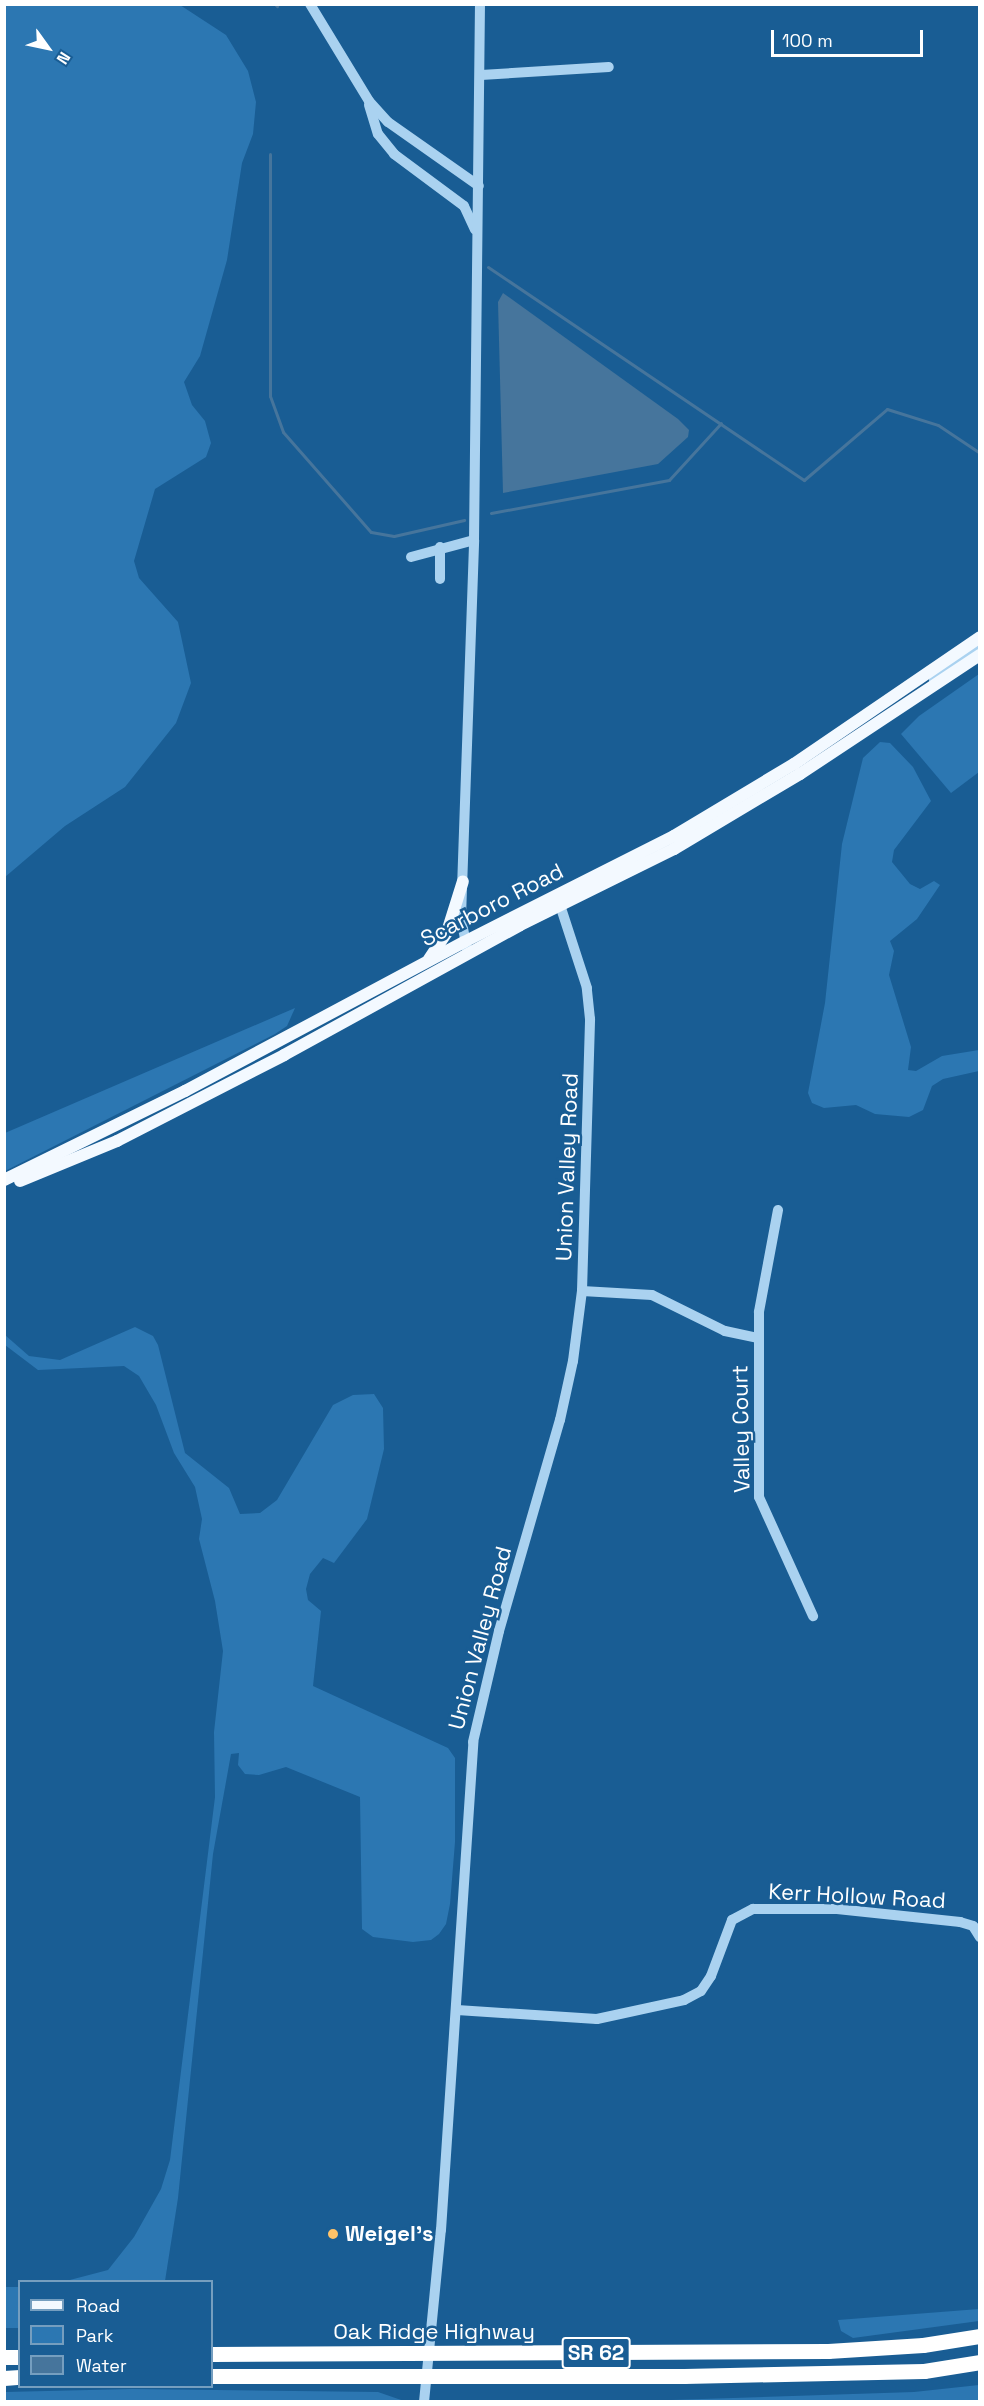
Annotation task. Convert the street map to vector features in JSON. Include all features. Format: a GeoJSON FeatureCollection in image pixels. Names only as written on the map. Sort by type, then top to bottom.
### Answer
{"type":"FeatureCollection","features":[{"type":"Feature","properties":{"kind":"highway","name":"Oak Ridge Highway"},"geometry":{"type":"LineString","coordinates":[[213,2354],[828,2351],[923,2345],[980,2336]]}},
{"type":"Feature","properties":{"kind":"highway","name":"Oak Ridge Highway"},"geometry":{"type":"LineString","coordinates":[[213,2376],[684,2376],[924,2371],[980,2362]]}},
{"type":"Feature","properties":{"kind":"main road","name":"Scarboro Road"},"geometry":{"type":"LineString","coordinates":[[559,900],[740,798],[980,637]]}},
{"type":"Feature","properties":{"kind":"main road","name":"Scarboro Road"},"geometry":{"type":"LineString","coordinates":[[4,1188],[117,1141],[284,1055],[466,948],[736,814],[980,654]]}},
{"type":"Feature","properties":{"kind":"main road"},"geometry":{"type":"LineString","coordinates":[[426,963],[447,932],[463,881]]}},
{"type":"Feature","properties":{"kind":"main road","name":"Scarboro Road"},"geometry":{"type":"LineString","coordinates":[[4,1180],[185,1091],[426,963],[466,948]]}},
{"type":"Feature","properties":{"kind":"street"},"geometry":{"type":"LineString","coordinates":[[310,4],[369,101],[388,122],[479,186]]}},
{"type":"Feature","properties":{"kind":"street"},"geometry":{"type":"LineString","coordinates":[[466,948],[463,881],[474,540],[480,4]]}},
{"type":"Feature","properties":{"kind":"street"},"geometry":{"type":"LineString","coordinates":[[481,75],[609,67]]}},
{"type":"Feature","properties":{"kind":"street"},"geometry":{"type":"LineString","coordinates":[[369,101],[378,134],[394,154],[464,206],[477,233]]}},
{"type":"Feature","properties":{"kind":"street"},"geometry":{"type":"LineString","coordinates":[[411,557],[440,546],[474,540]]}},
{"type":"Feature","properties":{"kind":"street"},"geometry":{"type":"LineString","coordinates":[[440,546],[440,579]]}},
{"type":"Feature","properties":{"kind":"street"},"geometry":{"type":"LineString","coordinates":[[903,704],[980,646]]}},
{"type":"Feature","properties":{"kind":"street","name":"Union Valley Road"},"geometry":{"type":"LineString","coordinates":[[424,2402],[430,2354],[457,2010],[468,1782],[478,1711],[560,1420],[573,1361],[582,1291],[590,1019],[587,988],[559,900]]}},
{"type":"Feature","properties":{"kind":"street","name":"Valley Court"},"geometry":{"type":"LineString","coordinates":[[778,1210],[758,1338],[759,1497],[813,1616]]}},
{"type":"Feature","properties":{"kind":"street"},"geometry":{"type":"LineString","coordinates":[[582,1291],[652,1295],[725,1331],[758,1338]]}},
{"type":"Feature","properties":{"kind":"street","name":"Kerr Hollow Road"},"geometry":{"type":"LineString","coordinates":[[457,2010],[597,2019],[684,2000],[701,1991],[711,1976],[732,1920],[753,1909],[837,1910],[960,1922],[973,1926],[980,1937]]}},
{"type":"Feature","properties":{"kind":"green space"},"geometry":{"type":"Polygon","coordinates":[[[5,4],[180,5],[226,35],[248,71],[256,102],[253,134],[242,163],[227,260],[200,356],[184,382],[192,405],[205,421],[211,443],[206,457],[155,489],[134,561],[139,578],[178,622],[191,683],[176,723],[125,787],[65,826],[5,877],[5,4]]]}},
{"type":"Feature","properties":{"kind":"green space"},"geometry":{"type":"Polygon","coordinates":[[[979,674],[979,772],[951,793],[901,734],[919,716],[979,674]]]}},
{"type":"Feature","properties":{"kind":"green space"},"geometry":{"type":"Polygon","coordinates":[[[880,742],[890,743],[913,767],[931,801],[894,850],[892,862],[910,884],[920,889],[934,881],[940,885],[917,919],[890,941],[894,951],[889,975],[911,1047],[908,1070],[916,1071],[942,1056],[979,1050],[979,1071],[943,1079],[932,1086],[923,1110],[909,1117],[875,1114],[856,1105],[824,1108],[812,1103],[808,1093],[825,1003],[842,844],[863,758],[880,742]]]}},
{"type":"Feature","properties":{"kind":"green space"},"geometry":{"type":"Polygon","coordinates":[[[295,1008],[287,1026],[275,1034],[5,1171],[5,1133],[295,1008]]]}},
{"type":"Feature","properties":{"kind":"green space"},"geometry":{"type":"Polygon","coordinates":[[[135,1327],[153,1336],[158,1345],[185,1453],[229,1488],[240,1514],[260,1513],[277,1500],[333,1405],[353,1395],[374,1394],[383,1408],[384,1449],[367,1519],[334,1563],[323,1558],[310,1574],[306,1589],[308,1600],[321,1611],[313,1686],[448,1748],[455,1758],[455,1842],[446,1924],[431,1940],[413,1942],[373,1937],[362,1929],[360,1797],[286,1767],[259,1775],[245,1774],[238,1765],[239,1753],[231,1754],[213,1854],[178,2198],[165,2280],[70,2280],[108,2270],[134,2237],[161,2189],[170,2160],[215,1797],[214,1732],[223,1651],[215,1601],[199,1539],[202,1519],[195,1487],[174,1453],[156,1405],[139,1376],[124,1366],[38,1370],[5,1345],[5,1335],[29,1356],[60,1360],[135,1327]]]}},
{"type":"Feature","properties":{"kind":"green space"},"geometry":{"type":"Polygon","coordinates":[[[5,2287],[18,2287],[18,2328],[5,2328],[5,2287]]]}},
{"type":"Feature","properties":{"kind":"green space"},"geometry":{"type":"Polygon","coordinates":[[[979,2309],[979,2321],[853,2338],[841,2331],[838,2320],[979,2309]]]}},
{"type":"Feature","properties":{"kind":"green space"},"geometry":{"type":"Polygon","coordinates":[[[979,2385],[979,2402],[640,2401],[914,2392],[979,2385]]]}},
{"type":"Feature","properties":{"kind":"green space"},"geometry":{"type":"Polygon","coordinates":[[[132,2389],[378,2392],[404,2401],[5,2401],[5,2392],[132,2389]]]}},
{"type":"Feature","properties":{"kind":"water"},"geometry":{"type":"Polygon","coordinates":[[[503,293],[678,419],[689,430],[688,437],[658,464],[503,493],[498,302],[503,293]]]}},
{"type":"Feature","properties":{"kind":"waterway"},"geometry":{"type":"LineString","coordinates":[[270,154],[270,396],[283,432],[371,532],[394,536],[464,520]]}},
{"type":"Feature","properties":{"kind":"waterway"},"geometry":{"type":"LineString","coordinates":[[488,267],[804,480],[887,409],[938,425],[980,453]]}},
{"type":"Feature","properties":{"kind":"waterway"},"geometry":{"type":"LineString","coordinates":[[491,513],[669,480],[721,423]]}},
{"type":"Feature","properties":{"kind":"place","name":"Weigel's"},"geometry":{"type":"Point","coordinates":[333,2234]}}]}
